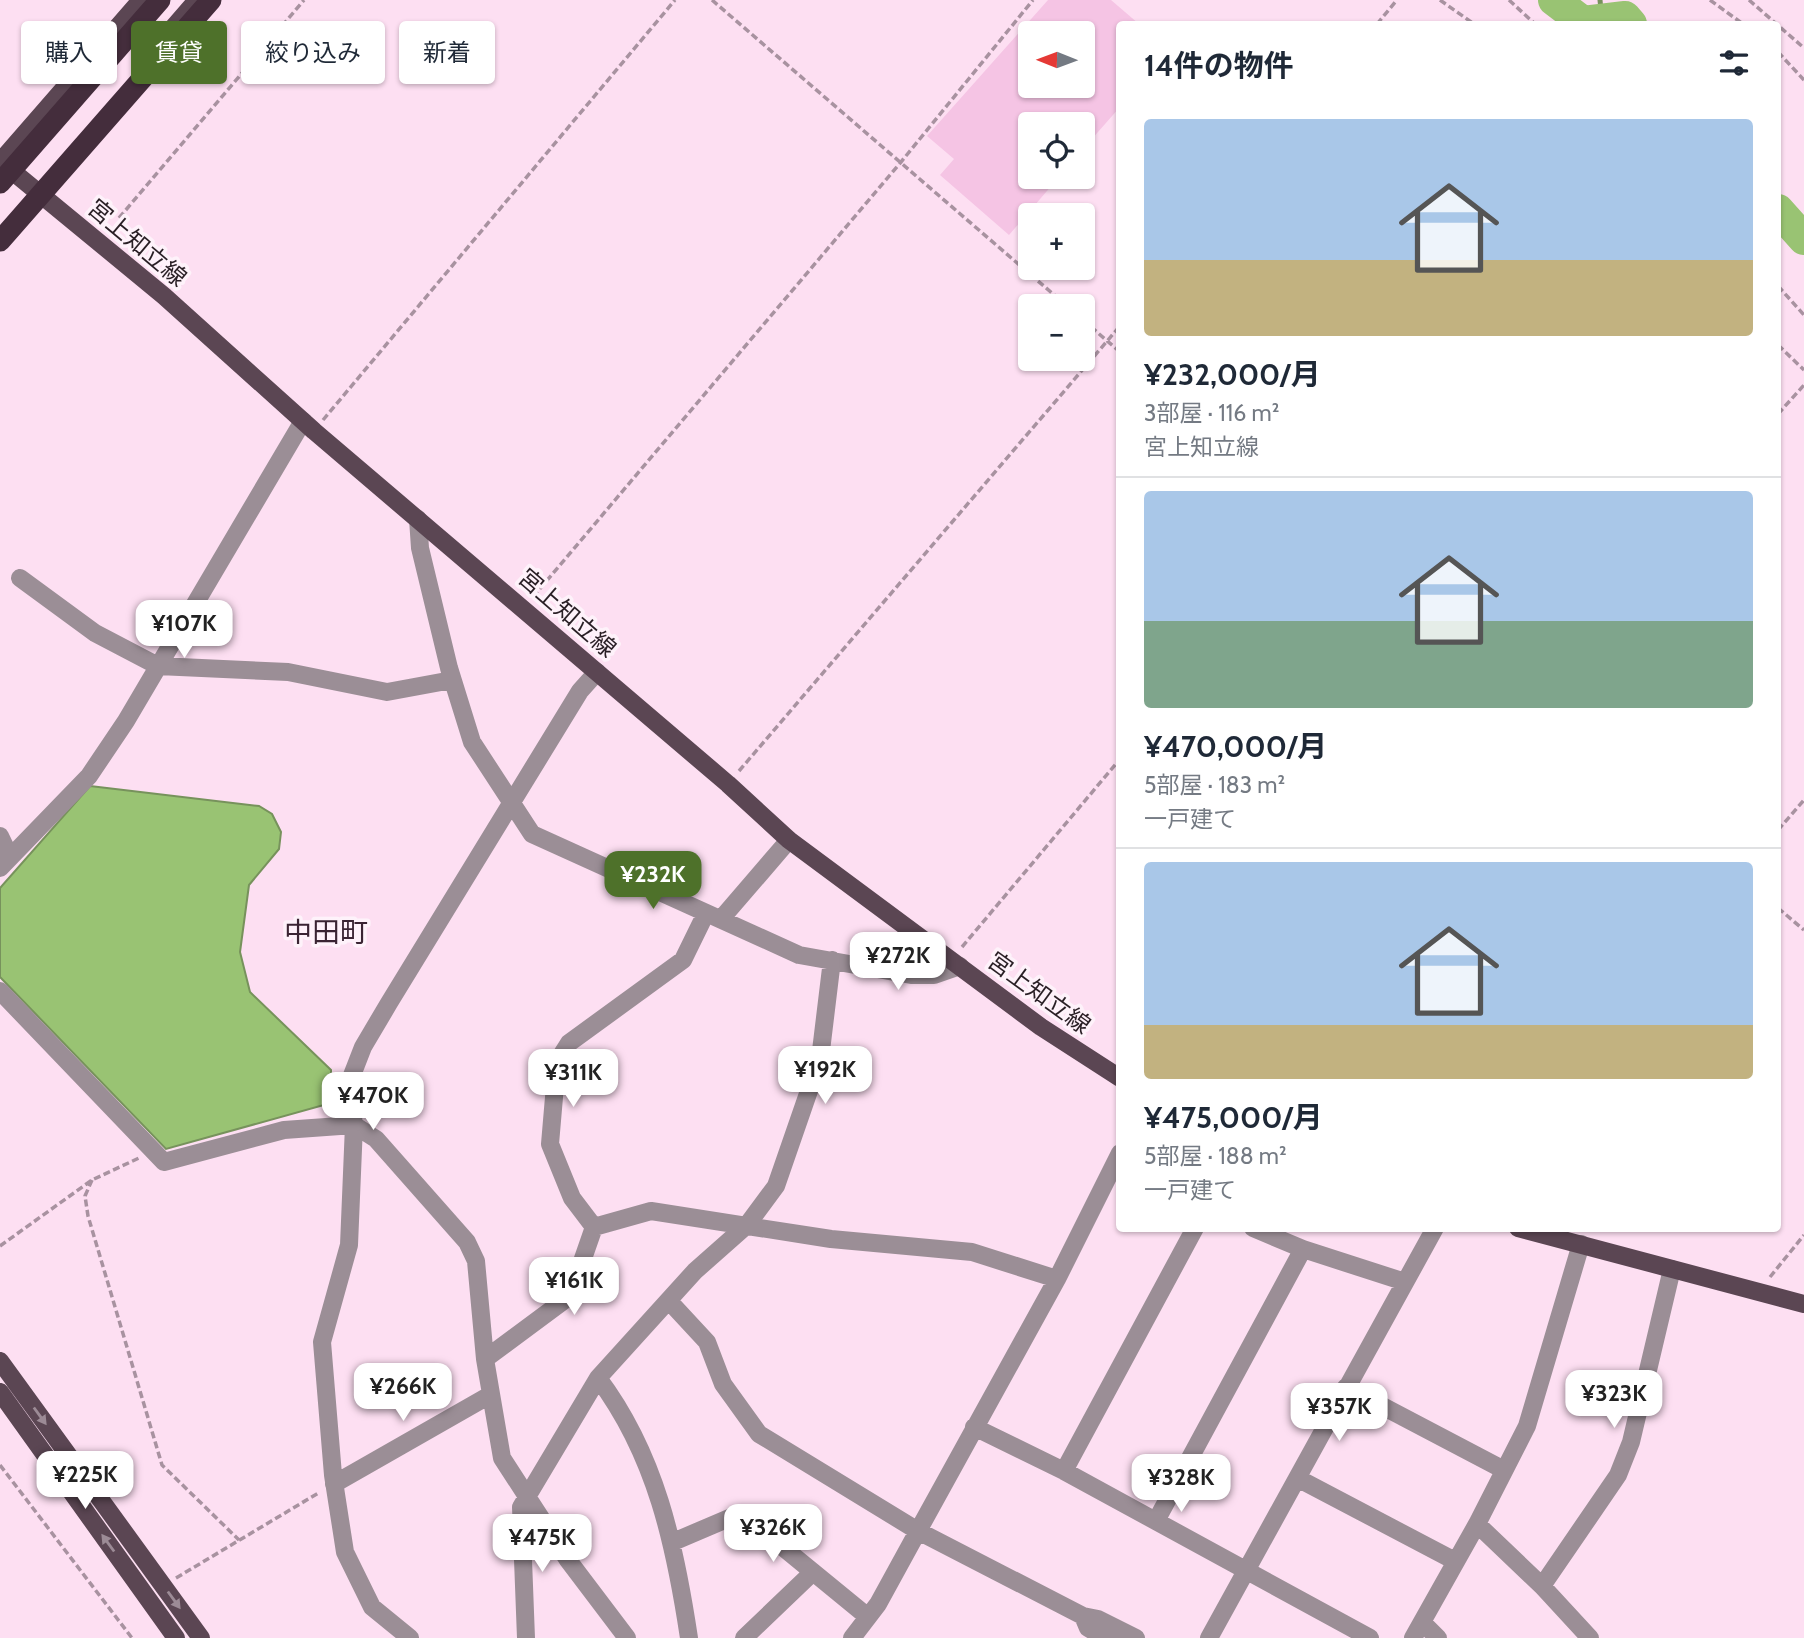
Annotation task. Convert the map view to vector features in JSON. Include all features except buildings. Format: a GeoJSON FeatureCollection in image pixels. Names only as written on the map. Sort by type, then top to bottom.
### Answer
{"type":"FeatureCollection","features":[{"type":"Feature","properties":{"kind":"highway"},"geometry":{"type":"LineString","coordinates":[[0,183],[160,0]]}},
{"type":"Feature","properties":{"kind":"highway"},"geometry":{"type":"LineString","coordinates":[[0,241],[211,0]]}},
{"type":"Feature","properties":{"kind":"main road"},"geometry":{"type":"LineString","coordinates":[[0,161],[141,0]]}},
{"type":"Feature","properties":{"kind":"main road"},"geometry":{"type":"LineString","coordinates":[[0,227],[197,0]]}},
{"type":"Feature","properties":{"kind":"main road","name":"宮上知立線"},"geometry":{"type":"LineString","coordinates":[[0,161],[164,296],[309,426],[524,608],[789,840],[1041,1027],[1116,1076]]}},
{"type":"Feature","properties":{"kind":"main road"},"geometry":{"type":"LineString","coordinates":[[1534,1232],[1804,1304]]}},
{"type":"Feature","properties":{"kind":"main road"},"geometry":{"type":"LineString","coordinates":[[0,1361],[201,1638]]}},
{"type":"Feature","properties":{"kind":"main road"},"geometry":{"type":"LineString","coordinates":[[0,1392],[176,1638]]}},
{"type":"Feature","properties":{"kind":"street"},"geometry":{"type":"LineString","coordinates":[[5,863],[89,776],[309,426]]}},
{"type":"Feature","properties":{"kind":"street"},"geometry":{"type":"LineString","coordinates":[[418,519],[420,548],[452,680],[472,742],[532,834],[799,956],[911,975],[934,975],[955,962]]}},
{"type":"Feature","properties":{"kind":"street"},"geometry":{"type":"LineString","coordinates":[[20,578],[94,633],[158,666],[288,673],[387,692],[452,680]]}},
{"type":"Feature","properties":{"kind":"street"},"geometry":{"type":"LineString","coordinates":[[410,1638],[372,1607],[361,1587],[341,1536],[334,1484],[322,1342],[349,1245],[355,1125],[349,1083],[363,1047],[580,691],[597,672]]}},
{"type":"Feature","properties":{"kind":"street"},"geometry":{"type":"LineString","coordinates":[[0,836],[5,863]]}},
{"type":"Feature","properties":{"kind":"street"},"geometry":{"type":"LineString","coordinates":[[594,1227],[572,1198],[550,1144],[558,1062],[569,1043],[683,960],[714,916],[789,840]]}},
{"type":"Feature","properties":{"kind":"street"},"geometry":{"type":"LineString","coordinates":[[526,1638],[521,1507],[598,1378],[695,1271],[747,1224],[776,1186],[820,1059],[832,960]]}},
{"type":"Feature","properties":{"kind":"street"},"geometry":{"type":"LineString","coordinates":[[0,991],[164,1162],[176,1161],[284,1130],[355,1125],[376,1139],[467,1242],[475,1261],[479,1282],[485,1359],[502,1458],[568,1560],[627,1638]]}},
{"type":"Feature","properties":{"kind":"street"},"geometry":{"type":"LineString","coordinates":[[852,1638],[868,1617],[918,1531],[1115,1171]]}},
{"type":"Feature","properties":{"kind":"street"},"geometry":{"type":"LineString","coordinates":[[594,1227],[651,1211],[831,1239],[972,1252],[1057,1279]]}},
{"type":"Feature","properties":{"kind":"street"},"geometry":{"type":"LineString","coordinates":[[485,1359],[570,1296],[594,1227]]}},
{"type":"Feature","properties":{"kind":"street"},"geometry":{"type":"LineString","coordinates":[[1064,1471],[1193,1232]]}},
{"type":"Feature","properties":{"kind":"street"},"geometry":{"type":"LineString","coordinates":[[1263,1232],[1303,1249],[1405,1282]]}},
{"type":"Feature","properties":{"kind":"street"},"geometry":{"type":"LineString","coordinates":[[1209,1638],[1433,1232]]}},
{"type":"Feature","properties":{"kind":"street"},"geometry":{"type":"LineString","coordinates":[[1438,1638],[1418,1630],[1527,1426],[1581,1244]]}},
{"type":"Feature","properties":{"kind":"street"},"geometry":{"type":"LineString","coordinates":[[1156,1521],[1303,1249]]}},
{"type":"Feature","properties":{"kind":"street"},"geometry":{"type":"LineString","coordinates":[[1542,1586],[1618,1475],[1631,1442],[1672,1269]]}},
{"type":"Feature","properties":{"kind":"street"},"geometry":{"type":"LineString","coordinates":[[669,1301],[707,1342],[723,1384],[759,1434],[918,1531],[1083,1616],[1098,1619],[1136,1638]]}},
{"type":"Feature","properties":{"kind":"street"},"geometry":{"type":"LineString","coordinates":[[598,1378],[632,1428],[668,1521],[689,1638]]}},
{"type":"Feature","properties":{"kind":"street"},"geometry":{"type":"LineString","coordinates":[[1346,1387],[1504,1470]]}},
{"type":"Feature","properties":{"kind":"street"},"geometry":{"type":"LineString","coordinates":[[334,1484],[490,1395]]}},
{"type":"Feature","properties":{"kind":"street"},"geometry":{"type":"LineString","coordinates":[[974,1427],[1064,1471],[1370,1638]]}},
{"type":"Feature","properties":{"kind":"street"},"geometry":{"type":"LineString","coordinates":[[1299,1479],[1455,1561]]}},
{"type":"Feature","properties":{"kind":"street"},"geometry":{"type":"LineString","coordinates":[[673,1542],[741,1513],[868,1617]]}},
{"type":"Feature","properties":{"kind":"street"},"geometry":{"type":"LineString","coordinates":[[1477,1524],[1542,1586],[1590,1638]]}},
{"type":"Feature","properties":{"kind":"street"},"geometry":{"type":"LineString","coordinates":[[744,1638],[813,1572]]}},
{"type":"Feature","properties":{"kind":"street"},"geometry":{"type":"LineString","coordinates":[[1083,1616],[1088,1628],[1106,1638]]}},
{"type":"Feature","properties":{"kind":"path"},"geometry":{"type":"LineString","coordinates":[[119,218],[304,0]]}},
{"type":"Feature","properties":{"kind":"path"},"geometry":{"type":"LineString","coordinates":[[309,426],[675,0]]}},
{"type":"Feature","properties":{"kind":"path"},"geometry":{"type":"LineString","coordinates":[[712,0],[1053,294]]}},
{"type":"Feature","properties":{"kind":"path"},"geometry":{"type":"LineString","coordinates":[[524,608],[901,162],[1033,0]]}},
{"type":"Feature","properties":{"kind":"path"},"geometry":{"type":"LineString","coordinates":[[1380,21],[1398,0]]}},
{"type":"Feature","properties":{"kind":"path"},"geometry":{"type":"LineString","coordinates":[[1440,0],[1470,21]]}},
{"type":"Feature","properties":{"kind":"path"},"geometry":{"type":"LineString","coordinates":[[1509,0],[1532,21]]}},
{"type":"Feature","properties":{"kind":"path"},"geometry":{"type":"LineString","coordinates":[[1710,0],[1738,21]]}},
{"type":"Feature","properties":{"kind":"path"},"geometry":{"type":"LineString","coordinates":[[1749,0],[1773,21]]}},
{"type":"Feature","properties":{"kind":"path"},"geometry":{"type":"LineString","coordinates":[[1781,28],[1804,48]]}},
{"type":"Feature","properties":{"kind":"path"},"geometry":{"type":"LineString","coordinates":[[1781,55],[1804,80]]}},
{"type":"Feature","properties":{"kind":"path"},"geometry":{"type":"LineString","coordinates":[[1781,289],[1804,315]]}},
{"type":"Feature","properties":{"kind":"path"},"geometry":{"type":"LineString","coordinates":[[1095,330],[1116,349]]}},
{"type":"Feature","properties":{"kind":"path"},"geometry":{"type":"LineString","coordinates":[[728,784],[1116,331]]}},
{"type":"Feature","properties":{"kind":"path"},"geometry":{"type":"LineString","coordinates":[[1781,348],[1804,370]]}},
{"type":"Feature","properties":{"kind":"path"},"geometry":{"type":"LineString","coordinates":[[1781,411],[1804,385]]}},
{"type":"Feature","properties":{"kind":"path"},"geometry":{"type":"LineString","coordinates":[[955,962],[1116,764]]}},
{"type":"Feature","properties":{"kind":"path"},"geometry":{"type":"LineString","coordinates":[[1781,827],[1804,800]]}},
{"type":"Feature","properties":{"kind":"path"},"geometry":{"type":"LineString","coordinates":[[1781,911],[1804,930]]}},
{"type":"Feature","properties":{"kind":"path"},"geometry":{"type":"LineString","coordinates":[[0,1246],[92,1180],[153,1151]]}},
{"type":"Feature","properties":{"kind":"path"},"geometry":{"type":"LineString","coordinates":[[92,1180],[85,1196],[88,1216],[162,1465],[239,1540]]}},
{"type":"Feature","properties":{"kind":"path"},"geometry":{"type":"LineString","coordinates":[[1758,1290],[1804,1235]]}},
{"type":"Feature","properties":{"kind":"path"},"geometry":{"type":"LineString","coordinates":[[0,1465],[132,1638]]}},
{"type":"Feature","properties":{"kind":"path"},"geometry":{"type":"LineString","coordinates":[[163,1586],[334,1484]]}},
{"type":"Feature","properties":{"kind":"shaded area"},"geometry":{"type":"Polygon","coordinates":[[[90,786],[259,806],[272,814],[281,832],[279,849],[249,885],[240,952],[250,992],[331,1070],[331,1103],[166,1149],[0,977],[0,888],[90,786]]]}},
{"type":"Feature","properties":{"kind":"waterway"},"geometry":{"type":"LineString","coordinates":[[1554,0],[1582,21]]}},
{"type":"Feature","properties":{"kind":"waterway"},"geometry":{"type":"LineString","coordinates":[[1600,0],[1601,10],[1625,17]]}},
{"type":"Feature","properties":{"kind":"waterway"},"geometry":{"type":"LineString","coordinates":[[1591,21],[1625,17],[1628,21]]}},
{"type":"Feature","properties":{"kind":"waterway"},"geometry":{"type":"LineString","coordinates":[[1781,213],[1804,239]]}},
{"type":"Feature","properties":{"kind":"district","name":"中田町"},"geometry":{"type":"Point","coordinates":[326,932]}}]}
